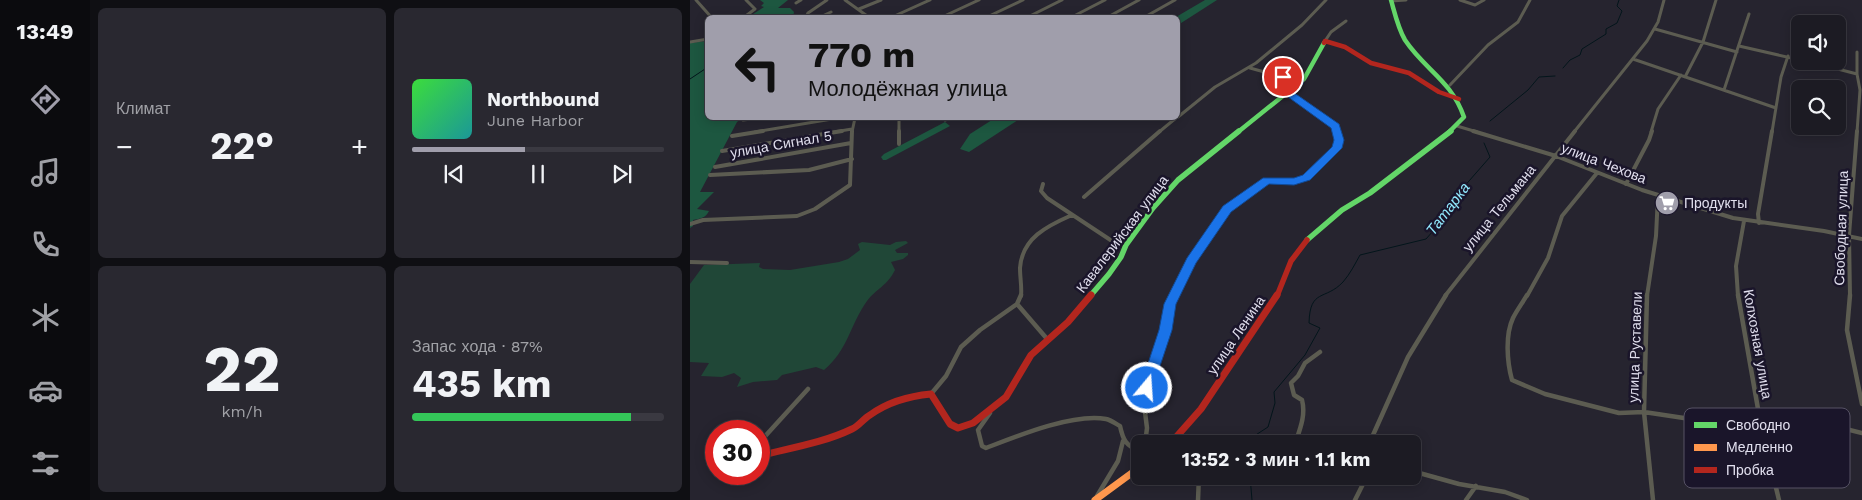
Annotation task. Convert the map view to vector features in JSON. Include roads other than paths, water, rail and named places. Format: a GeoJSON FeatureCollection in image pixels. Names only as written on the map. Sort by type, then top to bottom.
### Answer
{"type":"FeatureCollection","features":[{"type":"Feature","properties":{"kind":"street"},"geometry":{"type":"LineString","coordinates":[[690,3],[697,0],[710,15]]}},
{"type":"Feature","properties":{"kind":"street"},"geometry":{"type":"LineString","coordinates":[[747,1],[755,0]]}},
{"type":"Feature","properties":{"kind":"street"},"geometry":{"type":"LineString","coordinates":[[796,3],[801,0]]}},
{"type":"Feature","properties":{"kind":"street"},"geometry":{"type":"LineString","coordinates":[[807,15],[828,0]]}},
{"type":"Feature","properties":{"kind":"street"},"geometry":{"type":"LineString","coordinates":[[845,0],[866,15]]}},
{"type":"Feature","properties":{"kind":"street"},"geometry":{"type":"LineString","coordinates":[[859,10],[881,0]]}},
{"type":"Feature","properties":{"kind":"street"},"geometry":{"type":"LineString","coordinates":[[897,15],[930,0]]}},
{"type":"Feature","properties":{"kind":"street"},"geometry":{"type":"LineString","coordinates":[[946,15],[979,0]]}},
{"type":"Feature","properties":{"kind":"street"},"geometry":{"type":"LineString","coordinates":[[991,15],[1022,0]]}},
{"type":"Feature","properties":{"kind":"street"},"geometry":{"type":"LineString","coordinates":[[1032,15],[1062,0]]}},
{"type":"Feature","properties":{"kind":"street"},"geometry":{"type":"LineString","coordinates":[[1076,15],[1105,0]]}},
{"type":"Feature","properties":{"kind":"street"},"geometry":{"type":"LineString","coordinates":[[1112,15],[1139,0]]}},
{"type":"Feature","properties":{"kind":"street"},"geometry":{"type":"LineString","coordinates":[[1148,15],[1175,0]]}},
{"type":"Feature","properties":{"kind":"street"},"geometry":{"type":"LineString","coordinates":[[1180,115],[1215,87],[1250,68],[1302,25],[1326,0]]}},
{"type":"Feature","properties":{"kind":"street"},"geometry":{"type":"LineString","coordinates":[[1406,0],[1391,1],[1403,36],[1408,45],[1423,61],[1450,85],[1459,99],[1464,117],[1457,126]]}},
{"type":"Feature","properties":{"kind":"street"},"geometry":{"type":"LineString","coordinates":[[1460,0],[1474,6],[1484,0]]}},
{"type":"Feature","properties":{"kind":"street"},"geometry":{"type":"LineString","coordinates":[[1450,85],[1491,43],[1512,28],[1525,13],[1530,0]]}},
{"type":"Feature","properties":{"kind":"street","name":"улица Тельмана"},"geometry":{"type":"LineString","coordinates":[[1373,435],[1408,356],[1439,304],[1474,257],[1491,240],[1503,221],[1634,59],[1655,29],[1664,0]]}},
{"type":"Feature","properties":{"kind":"street"},"geometry":{"type":"LineString","coordinates":[[1626,184],[1649,140],[1658,109],[1683,76],[1703,42],[1716,0]]}},
{"type":"Feature","properties":{"kind":"street"},"geometry":{"type":"LineString","coordinates":[[747,1],[754,10],[747,15]]}},
{"type":"Feature","properties":{"kind":"street"},"geometry":{"type":"LineString","coordinates":[[824,15],[831,12]]}},
{"type":"Feature","properties":{"kind":"street"},"geometry":{"type":"LineString","coordinates":[[1724,90],[1749,14]]}},
{"type":"Feature","properties":{"kind":"street"},"geometry":{"type":"LineString","coordinates":[[1346,22],[1331,32],[1325,40],[1345,47],[1371,63],[1404,71],[1439,92],[1459,99]]}},
{"type":"Feature","properties":{"kind":"street"},"geometry":{"type":"LineString","coordinates":[[1655,29],[1737,52]]}},
{"type":"Feature","properties":{"kind":"street"},"geometry":{"type":"LineString","coordinates":[[690,42],[705,40]]}},
{"type":"Feature","properties":{"kind":"street","name":"Кавалерийская улица"},"geometry":{"type":"LineString","coordinates":[[930,394],[950,424],[958,428],[973,423],[995,407],[1006,397],[1031,355],[1068,322],[1109,274],[1121,257],[1126,245],[1161,198],[1178,180],[1300,82],[1306,75],[1325,40]]}},
{"type":"Feature","properties":{"kind":"street"},"geometry":{"type":"LineString","coordinates":[[1739,46],[1791,57]]}},
{"type":"Feature","properties":{"kind":"street","name":"Свободная улица"},"geometry":{"type":"LineString","coordinates":[[1857,52],[1857,74],[1860,90],[1849,235],[1850,280],[1847,330],[1862,404]]}},
{"type":"Feature","properties":{"kind":"street"},"geometry":{"type":"LineString","coordinates":[[1759,223],[1758,214],[1781,77],[1788,56]]}},
{"type":"Feature","properties":{"kind":"street"},"geometry":{"type":"LineString","coordinates":[[1634,59],[1776,108]]}},
{"type":"Feature","properties":{"kind":"street"},"geometry":{"type":"LineString","coordinates":[[1250,68],[1300,82]]}},
{"type":"Feature","properties":{"kind":"street"},"geometry":{"type":"LineString","coordinates":[[1842,70],[1857,74]]}},
{"type":"Feature","properties":{"kind":"street"},"geometry":{"type":"LineString","coordinates":[[1146,435],[1144,404],[1147,388],[1165,330],[1170,304],[1191,261],[1227,209],[1267,180],[1294,182],[1306,178],[1337,148],[1339,140],[1336,126],[1288,92]]}},
{"type":"Feature","properties":{"kind":"street"},"geometry":{"type":"LineString","coordinates":[[732,136],[826,120]]}},
{"type":"Feature","properties":{"kind":"street"},"geometry":{"type":"LineString","coordinates":[[690,224],[703,220],[797,216],[815,209],[850,185],[852,128],[854,120]]}},
{"type":"Feature","properties":{"kind":"street"},"geometry":{"type":"LineString","coordinates":[[899,120],[899,144]]}},
{"type":"Feature","properties":{"kind":"street"},"geometry":{"type":"LineString","coordinates":[[1084,197],[1150,138],[1173,120]]}},
{"type":"Feature","properties":{"kind":"street","name":"улица Чехова"},"geometry":{"type":"LineString","coordinates":[[1457,126],[1556,156],[1626,184],[1744,221],[1862,238]]}},
{"type":"Feature","properties":{"kind":"street","name":"улица Ленина"},"geometry":{"type":"LineString","coordinates":[[1180,435],[1211,397],[1241,347],[1275,300],[1290,260],[1304,242],[1342,210],[1370,193],[1457,126]]}},
{"type":"Feature","properties":{"kind":"street"},"geometry":{"type":"LineString","coordinates":[[722,152],[852,128]]}},
{"type":"Feature","properties":{"kind":"street","name":"улица Сигнал 5"},"geometry":{"type":"LineString","coordinates":[[715,167],[851,143]]}},
{"type":"Feature","properties":{"kind":"street"},"geometry":{"type":"LineString","coordinates":[[710,175],[809,170],[852,159]]}},
{"type":"Feature","properties":{"kind":"street"},"geometry":{"type":"LineString","coordinates":[[1597,173],[1562,216],[1548,258],[1512,320],[1509,332],[1509,370],[1512,380],[1545,394],[1609,411],[1644,412],[1684,418]]}},
{"type":"Feature","properties":{"kind":"street"},"geometry":{"type":"LineString","coordinates":[[1043,184],[1041,191],[1047,198],[1115,244],[1126,245]]}},
{"type":"Feature","properties":{"kind":"street","name":"улица Руставели"},"geometry":{"type":"LineString","coordinates":[[1653,500],[1644,412],[1645,329],[1647,289],[1656,236],[1658,195]]}},
{"type":"Feature","properties":{"kind":"street"},"geometry":{"type":"LineString","coordinates":[[770,453],[826,440],[854,428],[872,413],[886,405],[915,395],[930,394],[946,376],[962,347],[980,330],[1017,304],[1023,290],[1019,268],[1031,237],[1072,215]]}},
{"type":"Feature","properties":{"kind":"street","name":"Колхозная улица"},"geometry":{"type":"LineString","coordinates":[[1744,221],[1736,266],[1736,284],[1758,408]]}},
{"type":"Feature","properties":{"kind":"street"},"geometry":{"type":"LineString","coordinates":[[690,262],[727,263]]}},
{"type":"Feature","properties":{"kind":"street"},"geometry":{"type":"LineString","coordinates":[[1017,304],[1048,340]]}},
{"type":"Feature","properties":{"kind":"street"},"geometry":{"type":"LineString","coordinates":[[1298,435],[1303,416],[1303,404],[1302,400],[1294,395],[1291,383],[1306,363],[1320,352]]}},
{"type":"Feature","properties":{"kind":"street"},"geometry":{"type":"LineString","coordinates":[[770,431],[808,389]]}},
{"type":"Feature","properties":{"kind":"street"},"geometry":{"type":"LineString","coordinates":[[995,407],[978,430],[983,448],[1043,428],[1095,418],[1104,418],[1117,423],[1124,431],[1118,460],[1095,500]]}},
{"type":"Feature","properties":{"kind":"street"},"geometry":{"type":"LineString","coordinates":[[1123,441],[1131,448]]}},
{"type":"Feature","properties":{"kind":"street"},"geometry":{"type":"LineString","coordinates":[[1421,473],[1459,484],[1505,492],[1527,500]]}},
{"type":"Feature","properties":{"kind":"street"},"geometry":{"type":"LineString","coordinates":[[1095,500],[1131,474]]}},
{"type":"Feature","properties":{"kind":"street"},"geometry":{"type":"LineString","coordinates":[[1198,500],[1199,485]]}},
{"type":"Feature","properties":{"kind":"street"},"geometry":{"type":"LineString","coordinates":[[1355,500],[1363,485]]}},
{"type":"Feature","properties":{"kind":"street"},"geometry":{"type":"LineString","coordinates":[[1466,500],[1476,486]]}},
{"type":"Feature","properties":{"kind":"waterway","name":"Татарка"},"geometry":{"type":"LineString","coordinates":[[1563,68],[1570,60],[1580,55],[1582,49],[1606,34],[1606,29],[1617,23],[1622,11],[1617,6],[1619,0]]}},
{"type":"Feature","properties":{"kind":"waterway"},"geometry":{"type":"LineString","coordinates":[[690,79],[705,69]]}},
{"type":"Feature","properties":{"kind":"waterway","name":"Татарка"},"geometry":{"type":"LineString","coordinates":[[1490,121],[1528,90],[1539,77],[1555,76]]}},
{"type":"Feature","properties":{"kind":"waterway","name":"Татарка"},"geometry":{"type":"LineString","coordinates":[[1256,435],[1268,427],[1275,403],[1274,392],[1305,355],[1320,328],[1309,323],[1312,304],[1315,300],[1343,282],[1360,255],[1426,239],[1441,222],[1448,205],[1490,157],[1484,143]]}},
{"type":"Feature","properties":{"kind":"waterway","name":"Татарка"},"geometry":{"type":"LineString","coordinates":[[1251,485],[1252,500]]}},
{"type":"Feature","properties":{"kind":"place","name":"Продукты"},"geometry":{"type":"Point","coordinates":[1667,203]}}]}
